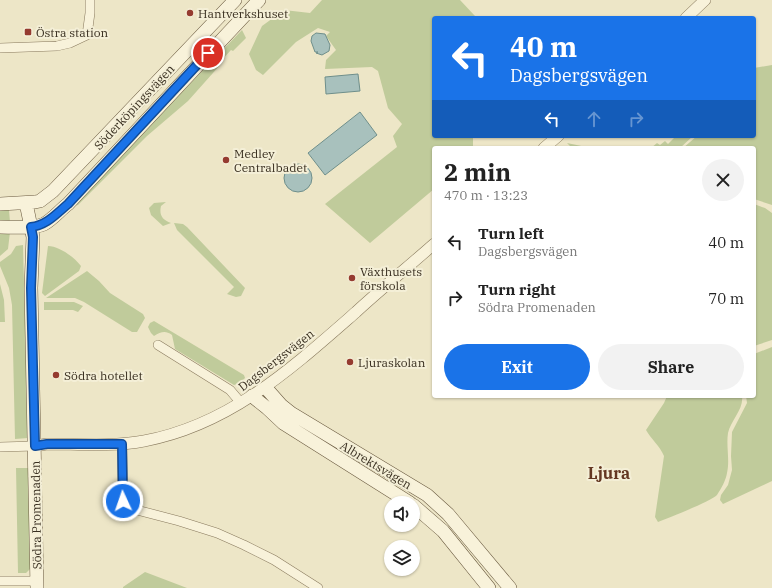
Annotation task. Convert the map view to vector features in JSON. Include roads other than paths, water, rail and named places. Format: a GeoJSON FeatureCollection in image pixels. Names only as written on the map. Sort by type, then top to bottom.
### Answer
{"type":"FeatureCollection","features":[{"type":"Feature","properties":{"kind":"main road","name":"Söderköpingsvägen"},"geometry":{"type":"LineString","coordinates":[[0,204],[26,204],[40,201],[61,184],[235,0]]}},
{"type":"Feature","properties":{"kind":"main road","name":"Söderköpingsvägen"},"geometry":{"type":"LineString","coordinates":[[31,227],[40,226],[47,222],[68,204],[259,0]]}},
{"type":"Feature","properties":{"kind":"main road","name":"Södra Promenaden"},"geometry":{"type":"LineString","coordinates":[[26,204],[33,237],[31,288],[37,584]]}},
{"type":"Feature","properties":{"kind":"main road"},"geometry":{"type":"LineString","coordinates":[[0,227],[31,227]]}},
{"type":"Feature","properties":{"kind":"main road","name":"Albrektsvägen"},"geometry":{"type":"LineString","coordinates":[[266,388],[281,405],[291,413],[427,495],[448,514],[510,588]]}},
{"type":"Feature","properties":{"kind":"main road","name":"Albrektsvägen"},"geometry":{"type":"LineString","coordinates":[[246,400],[267,408],[283,423],[399,496]]}},
{"type":"Feature","properties":{"kind":"main road","name":"Albrektsvägen"},"geometry":{"type":"LineString","coordinates":[[420,511],[444,532],[489,588]]}},
{"type":"Feature","properties":{"kind":"street"},"geometry":{"type":"LineString","coordinates":[[0,48],[57,46],[70,43],[87,35],[90,0]]}},
{"type":"Feature","properties":{"kind":"street"},"geometry":{"type":"LineString","coordinates":[[688,16],[705,0]]}},
{"type":"Feature","properties":{"kind":"street"},"geometry":{"type":"LineString","coordinates":[[546,146],[556,138]]}},
{"type":"Feature","properties":{"kind":"street","name":"Dagsbergsvägen"},"geometry":{"type":"LineString","coordinates":[[35,446],[47,444],[122,444],[144,441],[175,434],[216,417],[266,388],[312,351],[432,246]]}},
{"type":"Feature","properties":{"kind":"street","name":"Albrektsvägen"},"geometry":{"type":"LineString","coordinates":[[158,345],[246,400]]}},
{"type":"Feature","properties":{"kind":"street"},"geometry":{"type":"LineString","coordinates":[[122,444],[123,501],[129,508],[217,533],[274,560],[318,588]]}},
{"type":"Feature","properties":{"kind":"street"},"geometry":{"type":"LineString","coordinates":[[0,447],[35,446]]}},
{"type":"Feature","properties":{"kind":"street"},"geometry":{"type":"LineString","coordinates":[[0,581],[37,584]]}},
{"type":"Feature","properties":{"kind":"water"},"geometry":{"type":"Polygon","coordinates":[[[316,33],[325,34],[330,45],[329,51],[322,55],[315,52],[311,41],[312,36],[316,33]]]}},
{"type":"Feature","properties":{"kind":"water"},"geometry":{"type":"Polygon","coordinates":[[[358,74],[360,91],[326,94],[325,77],[358,74]]]}},
{"type":"Feature","properties":{"kind":"water"},"geometry":{"type":"Polygon","coordinates":[[[360,112],[377,135],[325,175],[308,153],[360,112]]]}},
{"type":"Feature","properties":{"kind":"water"},"geometry":{"type":"Polygon","coordinates":[[[298,164],[308,168],[312,178],[308,188],[298,192],[288,188],[284,178],[288,168],[298,164]]]}},
{"type":"Feature","properties":{"kind":"place","name":"Hantverkshuset"},"geometry":{"type":"Point","coordinates":[190,13]}},
{"type":"Feature","properties":{"kind":"place","name":"Östra station"},"geometry":{"type":"Point","coordinates":[28,32]}},
{"type":"Feature","properties":{"kind":"place","name":"Medley Centralbadet"},"geometry":{"type":"Point","coordinates":[226,160]}},
{"type":"Feature","properties":{"kind":"place","name":"Växthusets förskola"},"geometry":{"type":"Point","coordinates":[352,278]}},
{"type":"Feature","properties":{"kind":"place","name":"Ljuraskolan"},"geometry":{"type":"Point","coordinates":[350,362]}},
{"type":"Feature","properties":{"kind":"place","name":"Södra hotellet"},"geometry":{"type":"Point","coordinates":[56,375]}},
{"type":"Feature","properties":{"kind":"district","name":"Ljura"},"geometry":{"type":"Point","coordinates":[609,473]}}]}
